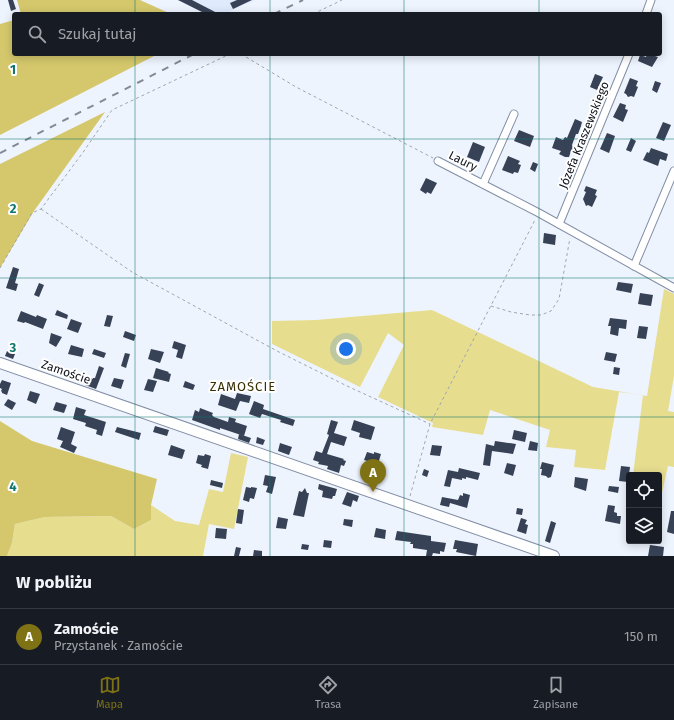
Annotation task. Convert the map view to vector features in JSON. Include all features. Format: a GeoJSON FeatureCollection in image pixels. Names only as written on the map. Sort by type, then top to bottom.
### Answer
{"type":"FeatureCollection","features":[{"type":"Feature","properties":{"kind":"street"},"geometry":{"type":"LineString","coordinates":[[647,12],[651,0]]}},
{"type":"Feature","properties":{"kind":"street","name":"Józefa Kraszewskiego"},"geometry":{"type":"LineString","coordinates":[[559,224],[628,56]]}},
{"type":"Feature","properties":{"kind":"street"},"geometry":{"type":"LineString","coordinates":[[483,184],[514,114]]}},
{"type":"Feature","properties":{"kind":"street","name":"Laury"},"geometry":{"type":"LineString","coordinates":[[438,161],[539,212],[674,288]]}},
{"type":"Feature","properties":{"kind":"street"},"geometry":{"type":"LineString","coordinates":[[634,266],[674,171]]}},
{"type":"Feature","properties":{"kind":"street","name":"Zamoście"},"geometry":{"type":"LineString","coordinates":[[0,363],[554,556]]}},
{"type":"Feature","properties":{"kind":"path"},"geometry":{"type":"LineString","coordinates":[[317,12],[342,0]]}},
{"type":"Feature","properties":{"kind":"path"},"geometry":{"type":"LineString","coordinates":[[0,268],[32,213],[41,209],[112,110],[226,56]]}},
{"type":"Feature","properties":{"kind":"path","name":"Laury"},"geometry":{"type":"LineString","coordinates":[[244,56],[296,87],[438,161]]}},
{"type":"Feature","properties":{"kind":"path"},"geometry":{"type":"LineString","coordinates":[[41,209],[132,272],[277,351],[347,386],[430,424]]}},
{"type":"Feature","properties":{"kind":"path"},"geometry":{"type":"LineString","coordinates":[[408,504],[430,424],[539,212]]}},
{"type":"Feature","properties":{"kind":"path"},"geometry":{"type":"LineString","coordinates":[[491,306],[511,312],[530,315],[541,315],[551,311],[559,299],[571,231]]}},
{"type":"Feature","properties":{"kind":"shaded area"},"geometry":{"type":"Polygon","coordinates":[[[17,0],[140,0],[167,12],[20,12],[17,0]]]}},
{"type":"Feature","properties":{"kind":"shaded area"},"geometry":{"type":"Polygon","coordinates":[[[177,0],[255,0],[228,12],[202,12],[177,0]]]}},
{"type":"Feature","properties":{"kind":"shaded area"},"geometry":{"type":"Polygon","coordinates":[[[12,21],[12,56],[154,56],[0,135],[0,24],[12,21]]]}},
{"type":"Feature","properties":{"kind":"shaded area"},"geometry":{"type":"Polygon","coordinates":[[[105,112],[34,211],[0,268],[0,164],[105,112]]]}},
{"type":"Feature","properties":{"kind":"shaded area"},"geometry":{"type":"Polygon","coordinates":[[[664,289],[674,294],[674,376],[668,411],[674,412],[674,467],[668,466],[662,493],[662,472],[633,472],[643,395],[647,396],[664,289]]]}},
{"type":"Feature","properties":{"kind":"shaded area"},"geometry":{"type":"Polygon","coordinates":[[[432,310],[593,387],[635,394],[619,392],[605,470],[574,467],[576,450],[546,447],[550,430],[490,410],[483,435],[432,427],[433,423],[378,397],[404,345],[388,333],[360,387],[272,344],[272,321],[316,320],[432,310]]]}},
{"type":"Feature","properties":{"kind":"shaded area"},"geometry":{"type":"Polygon","coordinates":[[[0,421],[32,441],[157,479],[151,505],[151,520],[134,529],[111,516],[45,517],[15,524],[12,543],[7,556],[0,556],[0,421]]]}},
{"type":"Feature","properties":{"kind":"shaded area"},"geometry":{"type":"Polygon","coordinates":[[[231,453],[248,457],[234,529],[209,524],[203,556],[7,556],[12,543],[15,524],[45,517],[111,516],[134,529],[151,520],[151,505],[175,521],[199,525],[209,489],[223,492],[231,453]]]}},
{"type":"Feature","properties":{"kind":"building"},"geometry":{"type":"Polygon","coordinates":[[[8,0],[13,0],[16,9],[11,11],[8,0]]]}},
{"type":"Feature","properties":{"kind":"building"},"geometry":{"type":"Polygon","coordinates":[[[178,0],[192,0],[215,12],[202,12],[178,0]]]}},
{"type":"Feature","properties":{"kind":"building"},"geometry":{"type":"Polygon","coordinates":[[[237,0],[252,0],[233,9],[230,3],[237,0]]]}},
{"type":"Feature","properties":{"kind":"building"},"geometry":{"type":"Polygon","coordinates":[[[640,56],[658,57],[652,67],[638,61],[640,56]]]}},
{"type":"Feature","properties":{"kind":"building"},"geometry":{"type":"Polygon","coordinates":[[[595,74],[603,77],[597,90],[590,87],[595,74]]]}},
{"type":"Feature","properties":{"kind":"building"},"geometry":{"type":"Polygon","coordinates":[[[630,78],[638,81],[636,86],[638,87],[634,97],[628,97],[624,93],[630,78]]]}},
{"type":"Feature","properties":{"kind":"building"},"geometry":{"type":"Polygon","coordinates":[[[655,81],[661,83],[657,93],[652,90],[655,81]]]}},
{"type":"Feature","properties":{"kind":"building"},"geometry":{"type":"Polygon","coordinates":[[[620,103],[626,105],[625,109],[628,110],[623,122],[613,117],[620,103]]]}},
{"type":"Feature","properties":{"kind":"building"},"geometry":{"type":"Polygon","coordinates":[[[575,119],[582,122],[581,126],[572,145],[574,150],[571,151],[569,157],[565,157],[559,154],[561,151],[552,148],[556,137],[563,140],[565,137],[567,138],[575,119]]]}},
{"type":"Feature","properties":{"kind":"building"},"geometry":{"type":"Polygon","coordinates":[[[663,122],[671,125],[664,141],[656,138],[663,122]]]}},
{"type":"Feature","properties":{"kind":"building"},"geometry":{"type":"Polygon","coordinates":[[[519,130],[534,136],[530,147],[514,141],[519,130]]]}},
{"type":"Feature","properties":{"kind":"building"},"geometry":{"type":"Polygon","coordinates":[[[607,133],[615,136],[609,153],[600,149],[607,133]]]}},
{"type":"Feature","properties":{"kind":"building"},"geometry":{"type":"Polygon","coordinates":[[[631,138],[636,141],[631,152],[626,150],[631,138]]]}},
{"type":"Feature","properties":{"kind":"building"},"geometry":{"type":"Polygon","coordinates":[[[473,142],[485,147],[479,162],[467,157],[473,142]]]}},
{"type":"Feature","properties":{"kind":"building"},"geometry":{"type":"Polygon","coordinates":[[[651,148],[668,154],[666,161],[660,159],[658,166],[643,160],[651,148]]]}},
{"type":"Feature","properties":{"kind":"building"},"geometry":{"type":"Polygon","coordinates":[[[508,156],[520,161],[518,164],[521,165],[518,173],[514,172],[513,174],[502,170],[508,156]]]}},
{"type":"Feature","properties":{"kind":"building"},"geometry":{"type":"Polygon","coordinates":[[[533,162],[538,164],[535,172],[530,169],[533,162]]]}},
{"type":"Feature","properties":{"kind":"building"},"geometry":{"type":"Polygon","coordinates":[[[426,178],[437,183],[431,194],[427,192],[426,194],[420,190],[426,178]]]}},
{"type":"Feature","properties":{"kind":"building"},"geometry":{"type":"Polygon","coordinates":[[[586,186],[597,190],[595,195],[597,196],[592,207],[588,205],[586,206],[583,199],[586,192],[584,191],[586,186]]]}},
{"type":"Feature","properties":{"kind":"building"},"geometry":{"type":"Polygon","coordinates":[[[544,233],[556,235],[555,245],[543,243],[544,233]]]}},
{"type":"Feature","properties":{"kind":"building"},"geometry":{"type":"Polygon","coordinates":[[[13,267],[19,269],[15,283],[18,284],[16,291],[6,288],[13,267]]]}},
{"type":"Feature","properties":{"kind":"building"},"geometry":{"type":"Polygon","coordinates":[[[618,282],[633,284],[631,293],[616,290],[618,282]]]}},
{"type":"Feature","properties":{"kind":"building"},"geometry":{"type":"Polygon","coordinates":[[[39,283],[44,285],[39,297],[34,295],[39,283]]]}},
{"type":"Feature","properties":{"kind":"building"},"geometry":{"type":"Polygon","coordinates":[[[640,293],[653,295],[651,306],[638,304],[640,293]]]}},
{"type":"Feature","properties":{"kind":"building"},"geometry":{"type":"Polygon","coordinates":[[[57,310],[68,315],[67,319],[55,315],[57,310]]]}},
{"type":"Feature","properties":{"kind":"building"},"geometry":{"type":"Polygon","coordinates":[[[21,311],[36,317],[37,315],[47,319],[43,329],[25,322],[17,321],[21,311]]]}},
{"type":"Feature","properties":{"kind":"building"},"geometry":{"type":"Polygon","coordinates":[[[107,315],[113,316],[110,327],[104,326],[107,315]]]}},
{"type":"Feature","properties":{"kind":"building"},"geometry":{"type":"Polygon","coordinates":[[[610,318],[627,320],[626,329],[619,328],[618,336],[610,334],[611,326],[608,326],[610,318]]]}},
{"type":"Feature","properties":{"kind":"building"},"geometry":{"type":"Polygon","coordinates":[[[71,319],[82,323],[78,333],[67,329],[71,319]]]}},
{"type":"Feature","properties":{"kind":"building"},"geometry":{"type":"Polygon","coordinates":[[[639,326],[648,327],[646,339],[637,338],[639,326]]]}},
{"type":"Feature","properties":{"kind":"building"},"geometry":{"type":"Polygon","coordinates":[[[125,331],[136,335],[134,341],[123,337],[125,331]]]}},
{"type":"Feature","properties":{"kind":"building"},"geometry":{"type":"Polygon","coordinates":[[[51,333],[62,337],[56,347],[49,343],[51,333]]]}},
{"type":"Feature","properties":{"kind":"building"},"geometry":{"type":"Polygon","coordinates":[[[174,341],[186,345],[182,359],[176,357],[178,350],[172,348],[174,341]]]}},
{"type":"Feature","properties":{"kind":"building"},"geometry":{"type":"Polygon","coordinates":[[[71,345],[84,349],[82,357],[68,354],[71,345]]]}},
{"type":"Feature","properties":{"kind":"building"},"geometry":{"type":"Polygon","coordinates":[[[94,349],[106,353],[104,358],[92,354],[94,349]]]}},
{"type":"Feature","properties":{"kind":"building"},"geometry":{"type":"Polygon","coordinates":[[[151,349],[164,352],[160,363],[148,359],[151,349]]]}},
{"type":"Feature","properties":{"kind":"building"},"geometry":{"type":"Polygon","coordinates":[[[7,351],[15,354],[13,359],[5,356],[7,351]]]}},
{"type":"Feature","properties":{"kind":"building"},"geometry":{"type":"Polygon","coordinates":[[[606,352],[617,354],[615,362],[604,360],[606,352]]]}},
{"type":"Feature","properties":{"kind":"building"},"geometry":{"type":"Polygon","coordinates":[[[125,353],[130,354],[126,368],[121,366],[125,353]]]}},
{"type":"Feature","properties":{"kind":"building"},"geometry":{"type":"Polygon","coordinates":[[[99,366],[104,368],[96,389],[85,385],[88,377],[93,379],[95,378],[99,366]]]}},
{"type":"Feature","properties":{"kind":"building"},"geometry":{"type":"Polygon","coordinates":[[[614,367],[620,368],[619,375],[613,374],[614,367]]]}},
{"type":"Feature","properties":{"kind":"building"},"geometry":{"type":"Polygon","coordinates":[[[156,368],[171,374],[169,382],[153,378],[156,368]]]}},
{"type":"Feature","properties":{"kind":"building"},"geometry":{"type":"Polygon","coordinates":[[[114,378],[124,380],[121,389],[111,386],[114,378]]]}},
{"type":"Feature","properties":{"kind":"building"},"geometry":{"type":"Polygon","coordinates":[[[148,379],[157,381],[153,392],[144,390],[148,379]]]}},
{"type":"Feature","properties":{"kind":"building"},"geometry":{"type":"Polygon","coordinates":[[[2,380],[11,383],[7,395],[2,393],[2,389],[0,388],[2,380]]]}},
{"type":"Feature","properties":{"kind":"building"},"geometry":{"type":"Polygon","coordinates":[[[185,381],[195,385],[193,390],[183,387],[185,381]]]}},
{"type":"Feature","properties":{"kind":"building"},"geometry":{"type":"Polygon","coordinates":[[[30,391],[40,394],[36,404],[27,400],[30,391]]]}},
{"type":"Feature","properties":{"kind":"building"},"geometry":{"type":"Polygon","coordinates":[[[237,393],[251,396],[249,403],[240,401],[236,411],[218,405],[221,394],[235,399],[237,393]]]}},
{"type":"Feature","properties":{"kind":"building"},"geometry":{"type":"Polygon","coordinates":[[[8,399],[16,403],[12,410],[4,405],[8,399]]]}},
{"type":"Feature","properties":{"kind":"building"},"geometry":{"type":"Polygon","coordinates":[[[254,401],[264,405],[263,409],[295,420],[293,426],[280,422],[281,420],[262,414],[260,418],[249,414],[254,401]]]}},
{"type":"Feature","properties":{"kind":"building"},"geometry":{"type":"Polygon","coordinates":[[[56,402],[67,405],[64,413],[53,410],[56,402]]]}},
{"type":"Feature","properties":{"kind":"building"},"geometry":{"type":"Polygon","coordinates":[[[76,407],[86,410],[84,415],[106,422],[102,436],[96,434],[97,430],[85,426],[86,423],[73,419],[76,407]]]}},
{"type":"Feature","properties":{"kind":"building"},"geometry":{"type":"Polygon","coordinates":[[[200,408],[213,413],[212,415],[214,417],[228,422],[229,417],[236,419],[235,422],[247,426],[244,436],[220,428],[220,430],[192,420],[195,410],[199,412],[200,408]]]}},
{"type":"Feature","properties":{"kind":"building"},"geometry":{"type":"Polygon","coordinates":[[[331,420],[338,422],[334,433],[347,437],[344,446],[331,442],[327,454],[346,461],[344,466],[341,465],[339,473],[327,469],[328,466],[318,464],[319,462],[313,460],[316,451],[322,453],[329,435],[327,434],[331,420]]]}},
{"type":"Feature","properties":{"kind":"building"},"geometry":{"type":"Polygon","coordinates":[[[354,420],[375,427],[371,440],[359,437],[360,433],[351,430],[354,420]]]}},
{"type":"Feature","properties":{"kind":"building"},"geometry":{"type":"Polygon","coordinates":[[[155,426],[169,430],[167,436],[153,432],[155,426]]]}},
{"type":"Feature","properties":{"kind":"building"},"geometry":{"type":"Polygon","coordinates":[[[61,427],[75,432],[71,444],[77,447],[74,453],[60,447],[63,441],[57,439],[61,427]]]}},
{"type":"Feature","properties":{"kind":"building"},"geometry":{"type":"Polygon","coordinates":[[[117,427],[141,433],[139,440],[115,432],[117,427]]]}},
{"type":"Feature","properties":{"kind":"building"},"geometry":{"type":"Polygon","coordinates":[[[514,430],[527,433],[525,442],[512,439],[514,430]]]}},
{"type":"Feature","properties":{"kind":"building"},"geometry":{"type":"Polygon","coordinates":[[[239,434],[251,438],[249,443],[238,439],[239,434]]]}},
{"type":"Feature","properties":{"kind":"building"},"geometry":{"type":"Polygon","coordinates":[[[257,437],[265,440],[263,445],[256,443],[257,437]]]}},
{"type":"Feature","properties":{"kind":"building"},"geometry":{"type":"Polygon","coordinates":[[[495,441],[516,444],[513,454],[492,451],[490,466],[483,465],[486,444],[494,446],[495,441]]]}},
{"type":"Feature","properties":{"kind":"building"},"geometry":{"type":"Polygon","coordinates":[[[530,441],[538,443],[537,451],[528,450],[530,441]]]}},
{"type":"Feature","properties":{"kind":"building"},"geometry":{"type":"Polygon","coordinates":[[[280,443],[292,447],[289,455],[278,451],[280,443]]]}},
{"type":"Feature","properties":{"kind":"building"},"geometry":{"type":"Polygon","coordinates":[[[171,445],[185,450],[182,459],[168,455],[171,445]]]}},
{"type":"Feature","properties":{"kind":"building"},"geometry":{"type":"Polygon","coordinates":[[[432,445],[442,446],[440,456],[430,455],[432,445]]]}},
{"type":"Feature","properties":{"kind":"building"},"geometry":{"type":"Polygon","coordinates":[[[367,452],[381,454],[378,464],[364,460],[367,452]]]}},
{"type":"Feature","properties":{"kind":"building"},"geometry":{"type":"Polygon","coordinates":[[[205,454],[211,456],[208,469],[201,467],[202,465],[196,463],[198,455],[204,456],[205,454]]]}},
{"type":"Feature","properties":{"kind":"building"},"geometry":{"type":"Polygon","coordinates":[[[542,462],[554,465],[551,477],[548,478],[541,475],[542,469],[540,469],[542,462]]]}},
{"type":"Feature","properties":{"kind":"building"},"geometry":{"type":"Polygon","coordinates":[[[507,463],[516,465],[513,476],[504,473],[507,463]]]}},
{"type":"Feature","properties":{"kind":"building"},"geometry":{"type":"Polygon","coordinates":[[[621,466],[630,467],[629,472],[626,472],[626,482],[619,481],[621,466]]]}},
{"type":"Feature","properties":{"kind":"building"},"geometry":{"type":"Polygon","coordinates":[[[459,468],[480,473],[478,480],[466,477],[466,479],[462,478],[462,480],[452,478],[450,487],[444,486],[448,470],[458,472],[459,468]]]}},
{"type":"Feature","properties":{"kind":"building"},"geometry":{"type":"Polygon","coordinates":[[[424,469],[429,471],[427,477],[422,475],[424,469]]]}},
{"type":"Feature","properties":{"kind":"building"},"geometry":{"type":"Polygon","coordinates":[[[265,475],[276,477],[272,494],[266,492],[268,486],[263,485],[265,475]]]}},
{"type":"Feature","properties":{"kind":"building"},"geometry":{"type":"Polygon","coordinates":[[[575,477],[588,479],[586,491],[574,487],[575,477]]]}},
{"type":"Feature","properties":{"kind":"building"},"geometry":{"type":"Polygon","coordinates":[[[211,480],[223,483],[222,488],[210,485],[211,480]]]}},
{"type":"Feature","properties":{"kind":"building"},"geometry":{"type":"Polygon","coordinates":[[[319,484],[337,489],[335,496],[333,496],[332,499],[322,497],[323,491],[318,489],[319,484]]]}},
{"type":"Feature","properties":{"kind":"building"},"geometry":{"type":"Polygon","coordinates":[[[609,486],[619,487],[618,493],[608,491],[609,486]]]}},
{"type":"Feature","properties":{"kind":"building"},"geometry":{"type":"Polygon","coordinates":[[[246,487],[257,488],[254,499],[250,498],[249,502],[243,500],[246,487]]]}},
{"type":"Feature","properties":{"kind":"building"},"geometry":{"type":"Polygon","coordinates":[[[305,488],[307,493],[309,493],[304,517],[293,515],[299,491],[302,492],[305,488]]]}},
{"type":"Feature","properties":{"kind":"building"},"geometry":{"type":"Polygon","coordinates":[[[347,492],[359,496],[357,502],[353,500],[351,507],[342,504],[347,492]]]}},
{"type":"Feature","properties":{"kind":"building"},"geometry":{"type":"Polygon","coordinates":[[[463,493],[470,495],[467,508],[450,503],[449,507],[440,505],[442,497],[458,500],[460,495],[463,496],[463,493]]]}},
{"type":"Feature","properties":{"kind":"building"},"geometry":{"type":"Polygon","coordinates":[[[608,505],[615,506],[614,512],[617,513],[617,516],[621,516],[620,524],[605,521],[608,505]]]}},
{"type":"Feature","properties":{"kind":"building"},"geometry":{"type":"Polygon","coordinates":[[[517,508],[523,509],[522,515],[516,514],[517,508]]]}},
{"type":"Feature","properties":{"kind":"building"},"geometry":{"type":"Polygon","coordinates":[[[238,509],[244,510],[242,524],[236,523],[238,509]]]}},
{"type":"Feature","properties":{"kind":"building"},"geometry":{"type":"Polygon","coordinates":[[[671,511],[674,511],[674,534],[667,532],[671,511]]]}},
{"type":"Feature","properties":{"kind":"building"},"geometry":{"type":"Polygon","coordinates":[[[278,517],[288,519],[286,529],[276,528],[278,517]]]}},
{"type":"Feature","properties":{"kind":"building"},"geometry":{"type":"Polygon","coordinates":[[[521,518],[527,520],[525,524],[528,525],[526,534],[517,531],[521,518]]]}},
{"type":"Feature","properties":{"kind":"building"},"geometry":{"type":"Polygon","coordinates":[[[344,519],[353,520],[352,527],[343,525],[344,519]]]}},
{"type":"Feature","properties":{"kind":"building"},"geometry":{"type":"Polygon","coordinates":[[[551,521],[556,523],[550,543],[545,541],[551,521]]]}},
{"type":"Feature","properties":{"kind":"building"},"geometry":{"type":"Polygon","coordinates":[[[216,528],[227,529],[226,539],[215,538],[216,528]]]}},
{"type":"Feature","properties":{"kind":"building"},"geometry":{"type":"Polygon","coordinates":[[[376,528],[386,530],[385,539],[374,537],[376,528]]]}},
{"type":"Feature","properties":{"kind":"building"},"geometry":{"type":"Polygon","coordinates":[[[397,531],[431,536],[431,541],[446,543],[444,552],[440,551],[440,554],[433,553],[432,556],[426,556],[427,550],[413,548],[413,544],[410,544],[411,542],[395,540],[397,531]]]}},
{"type":"Feature","properties":{"kind":"building"},"geometry":{"type":"Polygon","coordinates":[[[324,540],[332,541],[331,548],[323,547],[324,540]]]}},
{"type":"Feature","properties":{"kind":"building"},"geometry":{"type":"Polygon","coordinates":[[[455,540],[478,544],[476,556],[456,552],[457,549],[453,549],[455,540]]]}},
{"type":"Feature","properties":{"kind":"building"},"geometry":{"type":"Polygon","coordinates":[[[302,544],[309,545],[308,550],[301,549],[302,544]]]}},
{"type":"Feature","properties":{"kind":"building"},"geometry":{"type":"Polygon","coordinates":[[[650,545],[664,547],[663,556],[648,556],[650,545]]]}},
{"type":"Feature","properties":{"kind":"building"},"geometry":{"type":"Polygon","coordinates":[[[236,547],[241,548],[239,556],[234,556],[236,547]]]}},
{"type":"Feature","properties":{"kind":"building"},"geometry":{"type":"Polygon","coordinates":[[[254,550],[262,551],[262,556],[253,556],[254,550]]]}},
{"type":"Feature","properties":{"kind":"railway"},"geometry":{"type":"LineString","coordinates":[[278,12],[303,0]]}},
{"type":"Feature","properties":{"kind":"railway"},"geometry":{"type":"LineString","coordinates":[[0,153],[190,56]]}},
{"type":"Feature","properties":{"kind":"place","name":"Zamoście"},"geometry":{"type":"Point","coordinates":[373,492]}},
{"type":"Feature","properties":{"kind":"district","name":"ZAMOŚCIE"},"geometry":{"type":"Point","coordinates":[243,386]}}]}
